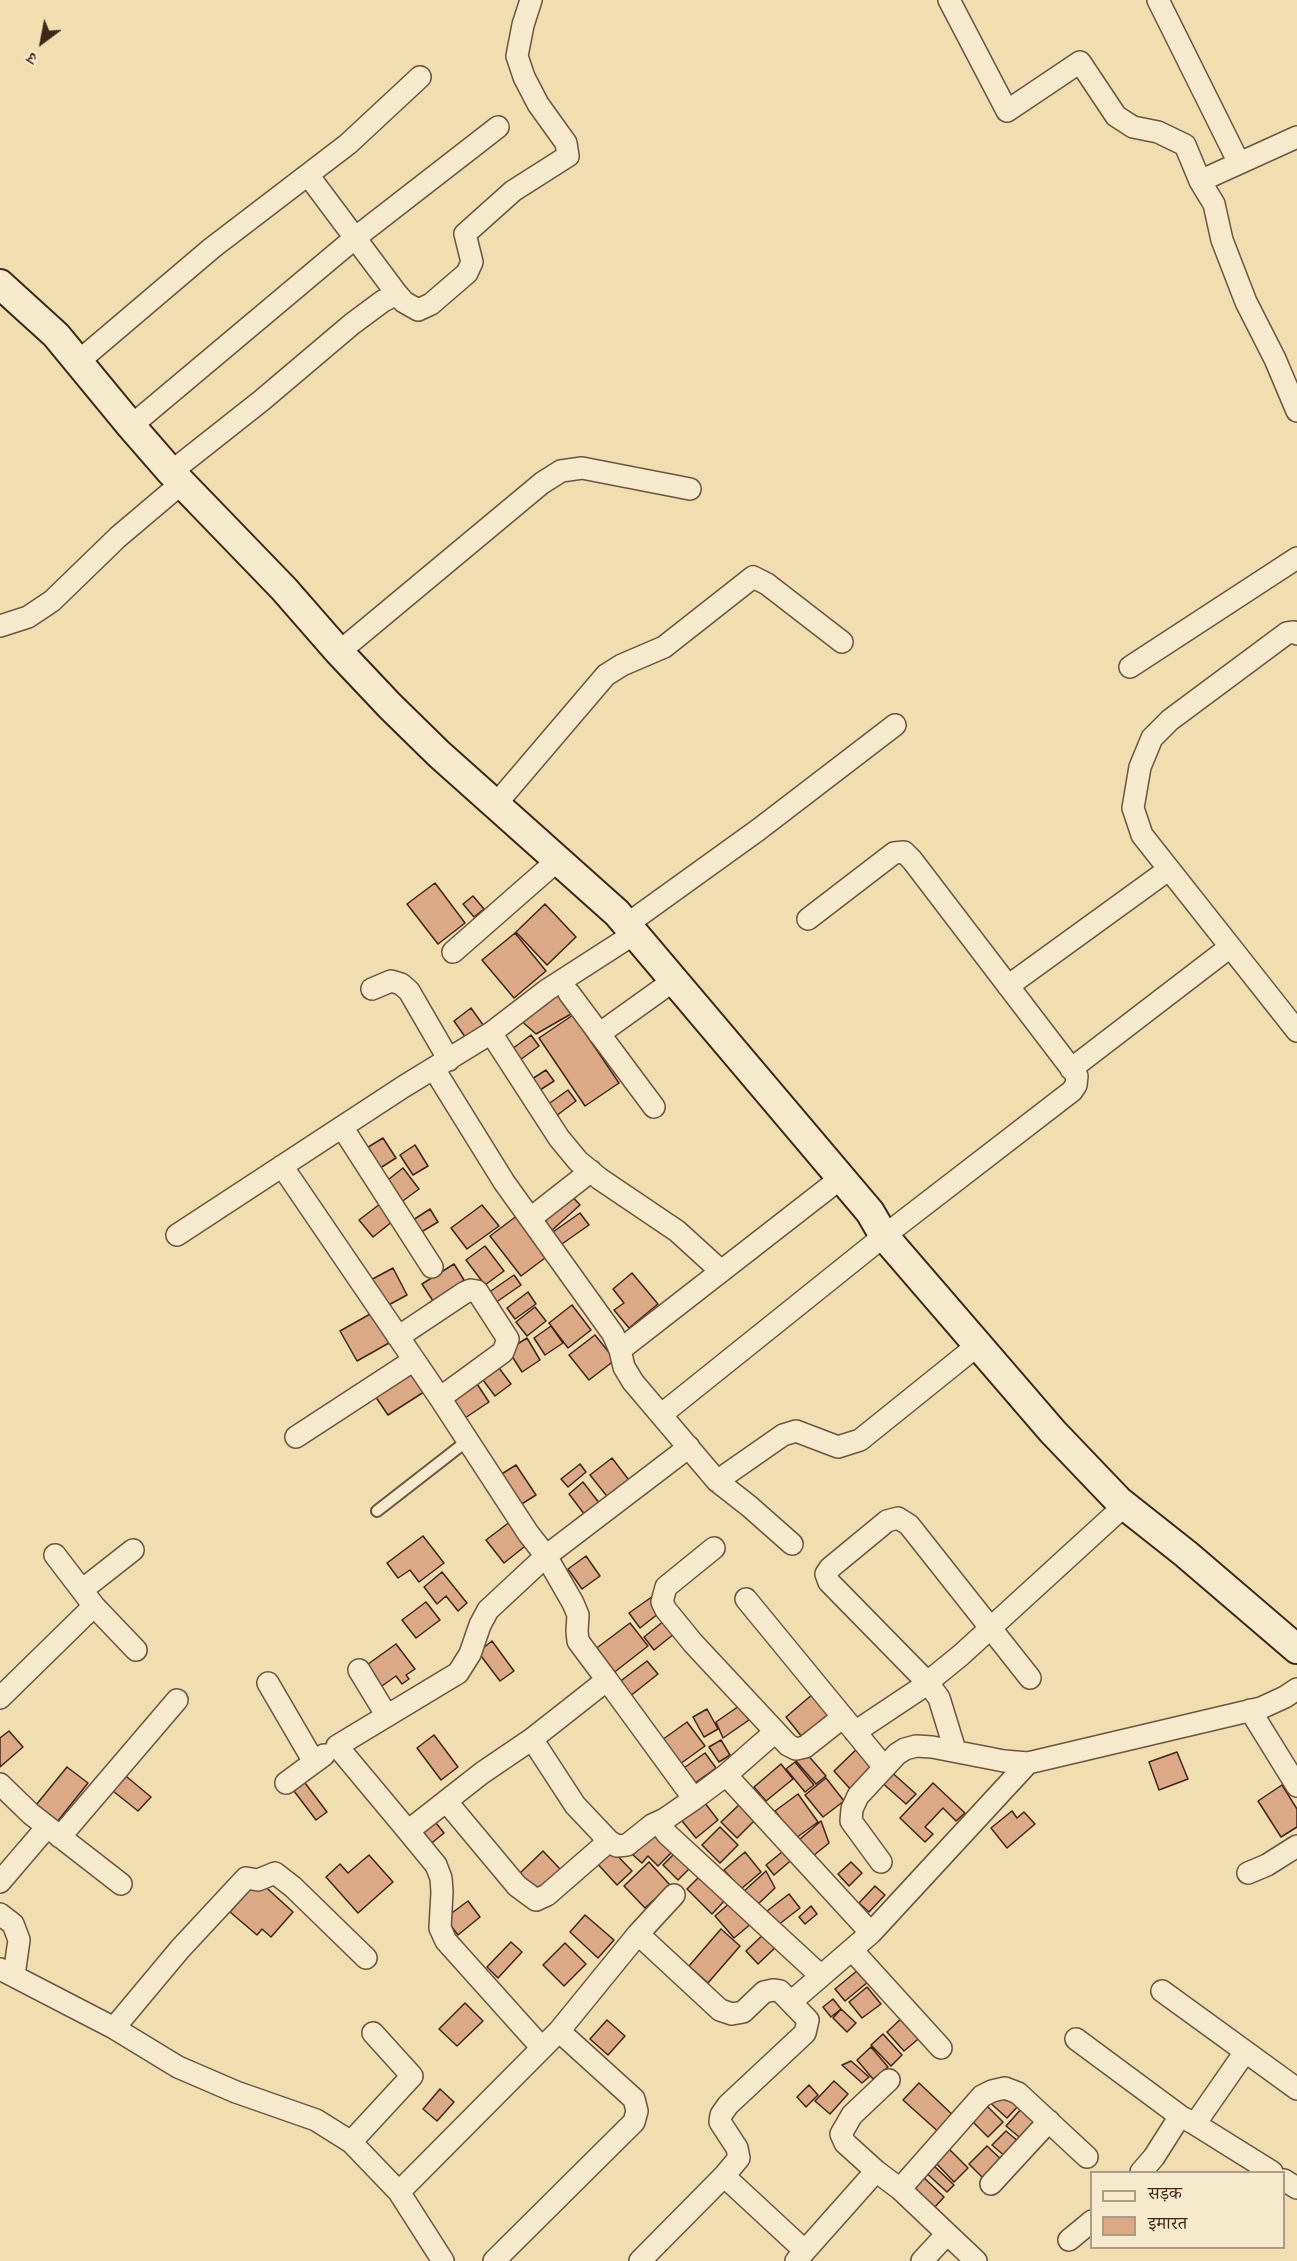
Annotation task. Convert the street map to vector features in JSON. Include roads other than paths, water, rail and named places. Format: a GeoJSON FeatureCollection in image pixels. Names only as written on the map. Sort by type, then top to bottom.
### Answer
{"type":"FeatureCollection","features":[{"type":"Feature","properties":{"kind":"street"},"geometry":{"type":"LineString","coordinates":[[308,175],[404,302],[418,310],[431,304],[467,273],[472,262],[465,234],[513,191],[568,156],[566,143],[538,104],[524,77],[517,56],[531,0]]}},
{"type":"Feature","properties":{"kind":"street"},"geometry":{"type":"LineString","coordinates":[[949,0],[1007,111],[1080,62],[1116,116],[1132,127],[1158,132],[1185,145],[1200,181],[1214,204],[1222,240],[1246,302],[1275,359],[1297,411]]}},
{"type":"Feature","properties":{"kind":"street"},"geometry":{"type":"LineString","coordinates":[[1158,0],[1239,163]]}},
{"type":"Feature","properties":{"kind":"street"},"geometry":{"type":"LineString","coordinates":[[79,361],[212,248],[348,144],[420,77]]}},
{"type":"Feature","properties":{"kind":"street"},"geometry":{"type":"LineString","coordinates":[[131,426],[355,238],[498,127]]}},
{"type":"Feature","properties":{"kind":"street"},"geometry":{"type":"LineString","coordinates":[[1200,181],[1297,137]]}},
{"type":"Feature","properties":{"kind":"street"},"geometry":{"type":"LineString","coordinates":[[0,284],[56,335],[131,426],[284,589],[339,652],[440,754],[630,929],[870,1212],[884,1236],[1053,1432],[1124,1506],[1186,1554],[1297,1648]]}},
{"type":"Feature","properties":{"kind":"street"},"geometry":{"type":"LineString","coordinates":[[0,626],[28,617],[52,602],[177,476],[261,401],[352,324],[397,294]]}},
{"type":"Feature","properties":{"kind":"street"},"geometry":{"type":"LineString","coordinates":[[339,652],[542,483],[561,471],[582,468],[690,489]]}},
{"type":"Feature","properties":{"kind":"street"},"geometry":{"type":"LineString","coordinates":[[1130,667],[1297,558]]}},
{"type":"Feature","properties":{"kind":"street"},"geometry":{"type":"LineString","coordinates":[[496,804],[606,675],[622,664],[664,647],[753,577],[767,584],[842,642]]}},
{"type":"Feature","properties":{"kind":"street"},"geometry":{"type":"LineString","coordinates":[[1297,634],[1287,633],[1170,720],[1152,738],[1140,767],[1133,808],[1142,835],[1297,1031]]}},
{"type":"Feature","properties":{"kind":"street"},"geometry":{"type":"LineString","coordinates":[[177,1235],[491,1033],[896,725]]}},
{"type":"Feature","properties":{"kind":"street"},"geometry":{"type":"LineString","coordinates":[[662,1414],[884,1236],[1072,1091],[1076,1085],[1077,1076],[904,852],[894,853],[808,919]]}},
{"type":"Feature","properties":{"kind":"street"},"geometry":{"type":"LineString","coordinates":[[453,952],[558,861]]}},
{"type":"Feature","properties":{"kind":"street"},"geometry":{"type":"LineString","coordinates":[[1008,986],[1168,870]]}},
{"type":"Feature","properties":{"kind":"street"},"geometry":{"type":"LineString","coordinates":[[1071,1069],[1230,947]]}},
{"type":"Feature","properties":{"kind":"street"},"geometry":{"type":"LineString","coordinates":[[372,989],[391,981],[401,984],[409,991],[442,1064],[504,1182],[613,1334],[621,1350],[624,1367],[633,1382],[717,1481],[792,1544]]}},
{"type":"Feature","properties":{"kind":"street"},"geometry":{"type":"LineString","coordinates":[[599,1034],[673,981]]}},
{"type":"Feature","properties":{"kind":"street"},"geometry":{"type":"LineString","coordinates":[[568,993],[654,1107]]}},
{"type":"Feature","properties":{"kind":"street"},"geometry":{"type":"LineString","coordinates":[[491,1033],[559,1138],[578,1161],[677,1231],[722,1271]]}},
{"type":"Feature","properties":{"kind":"street"},"geometry":{"type":"LineString","coordinates":[[342,1127],[432,1267]]}},
{"type":"Feature","properties":{"kind":"street"},"geometry":{"type":"LineString","coordinates":[[282,1166],[440,1398],[528,1533],[546,1556],[578,1615],[579,1641],[694,1798]]}},
{"type":"Feature","properties":{"kind":"street"},"geometry":{"type":"LineString","coordinates":[[531,1218],[591,1171]]}},
{"type":"Feature","properties":{"kind":"street"},"geometry":{"type":"LineString","coordinates":[[621,1350],[841,1178]]}},
{"type":"Feature","properties":{"kind":"street"},"geometry":{"type":"LineString","coordinates":[[398,1337],[464,1293],[471,1290],[477,1291],[508,1340],[506,1347],[503,1352],[440,1398]]}},
{"type":"Feature","properties":{"kind":"street"},"geometry":{"type":"LineString","coordinates":[[717,1481],[783,1435],[796,1431],[827,1445],[838,1447],[860,1440],[978,1345]]}},
{"type":"Feature","properties":{"kind":"street"},"geometry":{"type":"LineString","coordinates":[[296,1437],[414,1360]]}},
{"type":"Feature","properties":{"kind":"street"},"geometry":{"type":"LineString","coordinates":[[286,1783],[336,1746],[458,1673],[470,1654],[488,1610],[546,1556],[689,1447]]}},
{"type":"Feature","properties":{"kind":"street"},"geometry":{"type":"LineString","coordinates":[[714,1548],[666,1587],[662,1602],[693,1643],[775,1732],[788,1745],[796,1749],[805,1747],[928,1683],[1124,1506]]}},
{"type":"Feature","properties":{"kind":"street"},"geometry":{"type":"LineString","coordinates":[[955,1750],[939,1698],[928,1683],[829,1582],[826,1574],[838,1560],[887,1521],[898,1518],[909,1525],[1030,1678]]}},
{"type":"Feature","properties":{"kind":"street"},"geometry":{"type":"LineString","coordinates":[[0,1698],[133,1550]]}},
{"type":"Feature","properties":{"kind":"street"},"geometry":{"type":"LineString","coordinates":[[55,1555],[88,1598],[136,1650]]}},
{"type":"Feature","properties":{"kind":"street"},"geometry":{"type":"LineString","coordinates":[[746,1599],[884,1767]]}},
{"type":"Feature","properties":{"kind":"street"},"geometry":{"type":"LineString","coordinates":[[359,1670],[387,1716]]}},
{"type":"Feature","properties":{"kind":"street"},"geometry":{"type":"LineString","coordinates":[[408,1831],[607,1680]]}},
{"type":"Feature","properties":{"kind":"street"},"geometry":{"type":"LineString","coordinates":[[268,1683],[314,1762]]}},
{"type":"Feature","properties":{"kind":"street"},"geometry":{"type":"LineString","coordinates":[[881,1862],[851,1821],[852,1809],[858,1796],[897,1754],[916,1746],[955,1750],[1004,1761],[1028,1763],[1250,1710],[1285,1697],[1297,1689]]}},
{"type":"Feature","properties":{"kind":"street"},"geometry":{"type":"LineString","coordinates":[[0,1881],[54,1832],[177,1700]]}},
{"type":"Feature","properties":{"kind":"street"},"geometry":{"type":"LineString","coordinates":[[1250,1710],[1297,1786]]}},
{"type":"Feature","properties":{"kind":"street"},"geometry":{"type":"LineString","coordinates":[[532,1739],[575,1804],[609,1841],[617,1846],[627,1845],[652,1825],[665,1819],[726,1775],[775,1732]]}},
{"type":"Feature","properties":{"kind":"street"},"geometry":{"type":"LineString","coordinates":[[336,1746],[436,1865],[441,1878],[440,1928],[446,1941],[542,2048]]}},
{"type":"Feature","properties":{"kind":"street"},"geometry":{"type":"LineString","coordinates":[[791,2002],[871,1933],[1028,1763]]}},
{"type":"Feature","properties":{"kind":"street"},"geometry":{"type":"LineString","coordinates":[[726,1775],[871,1933]]}},
{"type":"Feature","properties":{"kind":"street"},"geometry":{"type":"LineString","coordinates":[[0,1785],[54,1832],[121,1884]]}},
{"type":"Feature","properties":{"kind":"street"},"geometry":{"type":"LineString","coordinates":[[446,1801],[517,1886],[536,1900],[547,1895],[609,1841]]}},
{"type":"Feature","properties":{"kind":"street"},"geometry":{"type":"LineString","coordinates":[[665,1819],[662,1827],[667,1834],[821,1977]]}},
{"type":"Feature","properties":{"kind":"street"},"geometry":{"type":"LineString","coordinates":[[1248,1873],[1267,1865],[1297,1846]]}},
{"type":"Feature","properties":{"kind":"street"},"geometry":{"type":"LineString","coordinates":[[114,2028],[180,1949],[246,1878],[258,1880],[275,1873],[293,1887],[366,1958]]}},
{"type":"Feature","properties":{"kind":"street"},"geometry":{"type":"LineString","coordinates":[[399,2192],[559,2031],[638,1934],[674,1895]]}},
{"type":"Feature","properties":{"kind":"street"},"geometry":{"type":"LineString","coordinates":[[0,1914],[13,1924],[19,1940],[7,1972],[114,2028],[178,2067],[236,2092],[316,2120],[351,2142],[399,2192],[443,2261]]}},
{"type":"Feature","properties":{"kind":"street"},"geometry":{"type":"LineString","coordinates":[[638,1934],[720,2010],[732,2014],[742,2012],[764,1992],[773,1990],[780,1991],[808,2020],[805,2033],[728,2105],[721,2115],[720,2122],[737,2148],[739,2158],[639,2261]]}},
{"type":"Feature","properties":{"kind":"street"},"geometry":{"type":"LineString","coordinates":[[852,1950],[941,2048]]}},
{"type":"Feature","properties":{"kind":"street"},"geometry":{"type":"LineString","coordinates":[[1162,1991],[1297,2089]]}},
{"type":"Feature","properties":{"kind":"street"},"geometry":{"type":"LineString","coordinates":[[495,2261],[634,2122],[638,2111],[634,2098],[559,2031]]}},
{"type":"Feature","properties":{"kind":"street"},"geometry":{"type":"LineString","coordinates":[[351,2142],[412,2076],[373,2032]]}},
{"type":"Feature","properties":{"kind":"street"},"geometry":{"type":"LineString","coordinates":[[1076,2039],[1188,2120],[1270,2171]]}},
{"type":"Feature","properties":{"kind":"street"},"geometry":{"type":"LineString","coordinates":[[1142,2171],[1245,2052]]}},
{"type":"Feature","properties":{"kind":"street"},"geometry":{"type":"LineString","coordinates":[[889,2080],[852,2115],[841,2134],[845,2143],[900,2189],[976,2261]]}},
{"type":"Feature","properties":{"kind":"street"},"geometry":{"type":"LineString","coordinates":[[900,2189],[982,2096],[1005,2088],[1018,2093],[1087,2157]]}},
{"type":"Feature","properties":{"kind":"street"},"geometry":{"type":"LineString","coordinates":[[991,2184],[1048,2121]]}},
{"type":"Feature","properties":{"kind":"street"},"geometry":{"type":"LineString","coordinates":[[724,2176],[800,2256],[876,2171]]}},
{"type":"Feature","properties":{"kind":"street"},"geometry":{"type":"LineString","coordinates":[[1070,2240],[1090,2223]]}},
{"type":"Feature","properties":{"kind":"street"},"geometry":{"type":"LineString","coordinates":[[922,2261],[947,2234]]}},
{"type":"Feature","properties":{"kind":"lane"},"geometry":{"type":"LineString","coordinates":[[377,1511],[467,1441]]}}]}
